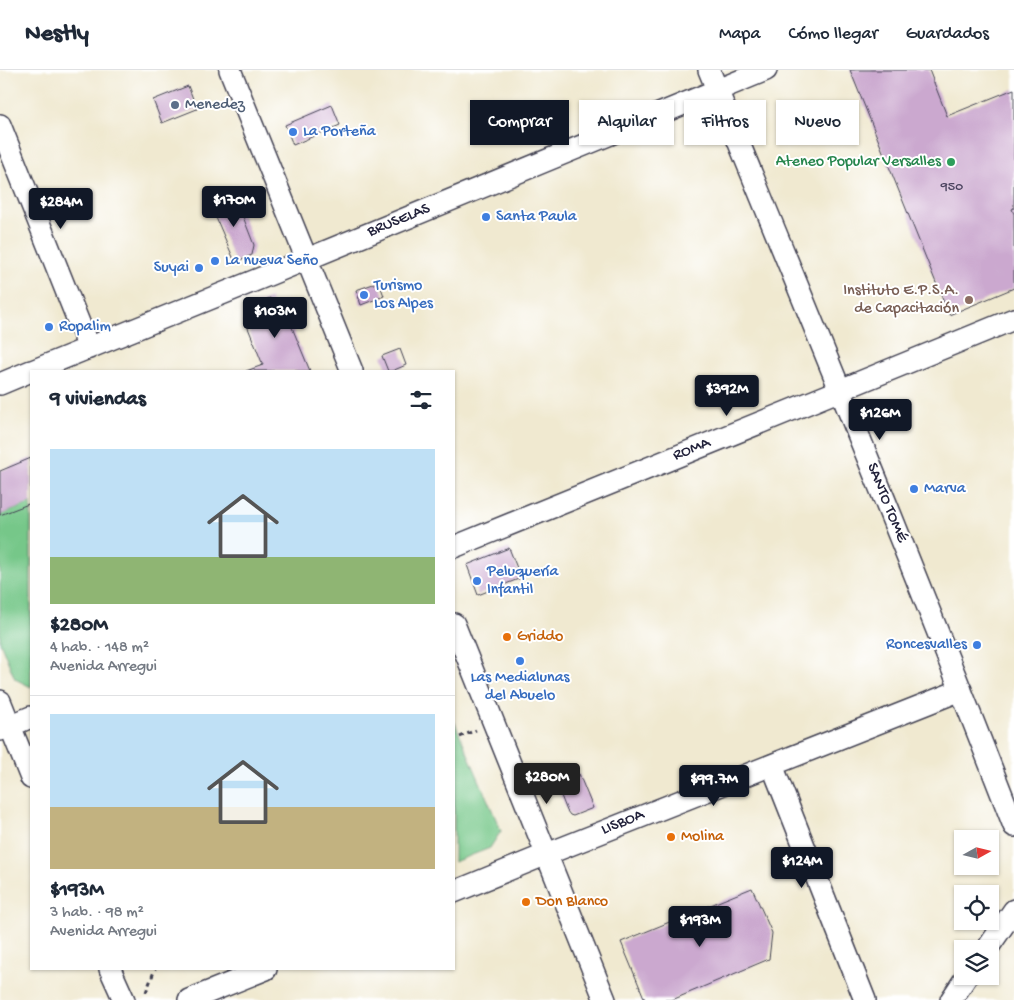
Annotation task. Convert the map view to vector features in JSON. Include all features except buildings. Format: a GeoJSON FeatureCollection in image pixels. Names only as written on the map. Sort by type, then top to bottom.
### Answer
{"type":"FeatureCollection","features":[{"type":"Feature","properties":{"kind":"street"},"geometry":{"type":"LineString","coordinates":[[230,70],[352,370]]}},
{"type":"Feature","properties":{"kind":"street","name":"SANTO TOMÉ"},"geometry":{"type":"LineString","coordinates":[[709,70],[840,390],[1014,826]]}},
{"type":"Feature","properties":{"kind":"street","name":"BRUSELAS"},"geometry":{"type":"LineString","coordinates":[[34,370],[766,70]]}},
{"type":"Feature","properties":{"kind":"street"},"geometry":{"type":"LineString","coordinates":[[0,125],[89,348]]}},
{"type":"Feature","properties":{"kind":"street","name":"ROMA"},"geometry":{"type":"LineString","coordinates":[[455,547],[1014,319]]}},
{"type":"Feature","properties":{"kind":"street","name":"BRUSELAS"},"geometry":{"type":"LineString","coordinates":[[0,384],[30,372]]}},
{"type":"Feature","properties":{"kind":"street"},"geometry":{"type":"LineString","coordinates":[[455,626],[605,1000]]}},
{"type":"Feature","properties":{"kind":"street","name":"LISBOA"},"geometry":{"type":"LineString","coordinates":[[455,892],[961,690]]}},
{"type":"Feature","properties":{"kind":"street"},"geometry":{"type":"LineString","coordinates":[[0,700],[5,728],[30,776]]}},
{"type":"Feature","properties":{"kind":"street"},"geometry":{"type":"LineString","coordinates":[[5,728],[30,718]]}},
{"type":"Feature","properties":{"kind":"street"},"geometry":{"type":"LineString","coordinates":[[772,765],[865,1000]]}},
{"type":"Feature","properties":{"kind":"street"},"geometry":{"type":"LineString","coordinates":[[993,940],[1014,910]]}},
{"type":"Feature","properties":{"kind":"street"},"geometry":{"type":"LineString","coordinates":[[110,970],[124,1000]]}},
{"type":"Feature","properties":{"kind":"street"},"geometry":{"type":"LineString","coordinates":[[189,1000],[264,970]]}},
{"type":"Feature","properties":{"kind":"street"},"geometry":{"type":"LineString","coordinates":[[951,1000],[962,985]]}},
{"type":"Feature","properties":{"kind":"path"},"geometry":{"type":"LineString","coordinates":[[146,992],[155,970]]}},
{"type":"Feature","properties":{"kind":"green space"},"geometry":{"type":"Polygon","coordinates":[[[30,503],[30,686],[15,679],[0,642],[0,515],[30,503]]]}},
{"type":"Feature","properties":{"kind":"green space"},"geometry":{"type":"Polygon","coordinates":[[[455,723],[501,831],[490,848],[455,862],[455,723]]]}},
{"type":"Feature","properties":{"kind":"place","name":"Menedez"},"geometry":{"type":"Point","coordinates":[175,105]}},
{"type":"Feature","properties":{"kind":"place","name":"La Porteña"},"geometry":{"type":"Point","coordinates":[293,132]}},
{"type":"Feature","properties":{"kind":"place","name":"Ateneo Popular Versalles"},"geometry":{"type":"Point","coordinates":[951,162]}},
{"type":"Feature","properties":{"kind":"place","name":"Santa Paula"},"geometry":{"type":"Point","coordinates":[486,217]}},
{"type":"Feature","properties":{"kind":"place","name":"La nueva Seño"},"geometry":{"type":"Point","coordinates":[215,261]}},
{"type":"Feature","properties":{"kind":"place","name":"Suyai"},"geometry":{"type":"Point","coordinates":[199,268]}},
{"type":"Feature","properties":{"kind":"place","name":"Turismo Los Alpes"},"geometry":{"type":"Point","coordinates":[364,295]}},
{"type":"Feature","properties":{"kind":"place","name":"Instituto E.P.S.A. de Capacitación"},"geometry":{"type":"Point","coordinates":[969,300]}},
{"type":"Feature","properties":{"kind":"place","name":"Ropalim"},"geometry":{"type":"Point","coordinates":[49,327]}},
{"type":"Feature","properties":{"kind":"place","name":"Marva"},"geometry":{"type":"Point","coordinates":[914,489]}},
{"type":"Feature","properties":{"kind":"place","name":"Peluquería Infantil"},"geometry":{"type":"Point","coordinates":[477,581]}},
{"type":"Feature","properties":{"kind":"place","name":"Griddo"},"geometry":{"type":"Point","coordinates":[507,637]}},
{"type":"Feature","properties":{"kind":"place","name":"Roncesvalles"},"geometry":{"type":"Point","coordinates":[977,645]}},
{"type":"Feature","properties":{"kind":"place","name":"Las Medialunas del Abuelo"},"geometry":{"type":"Point","coordinates":[520,661]}},
{"type":"Feature","properties":{"kind":"place","name":"Molina"},"geometry":{"type":"Point","coordinates":[671,837]}},
{"type":"Feature","properties":{"kind":"place","name":"Don Blanco"},"geometry":{"type":"Point","coordinates":[526,902]}}]}
